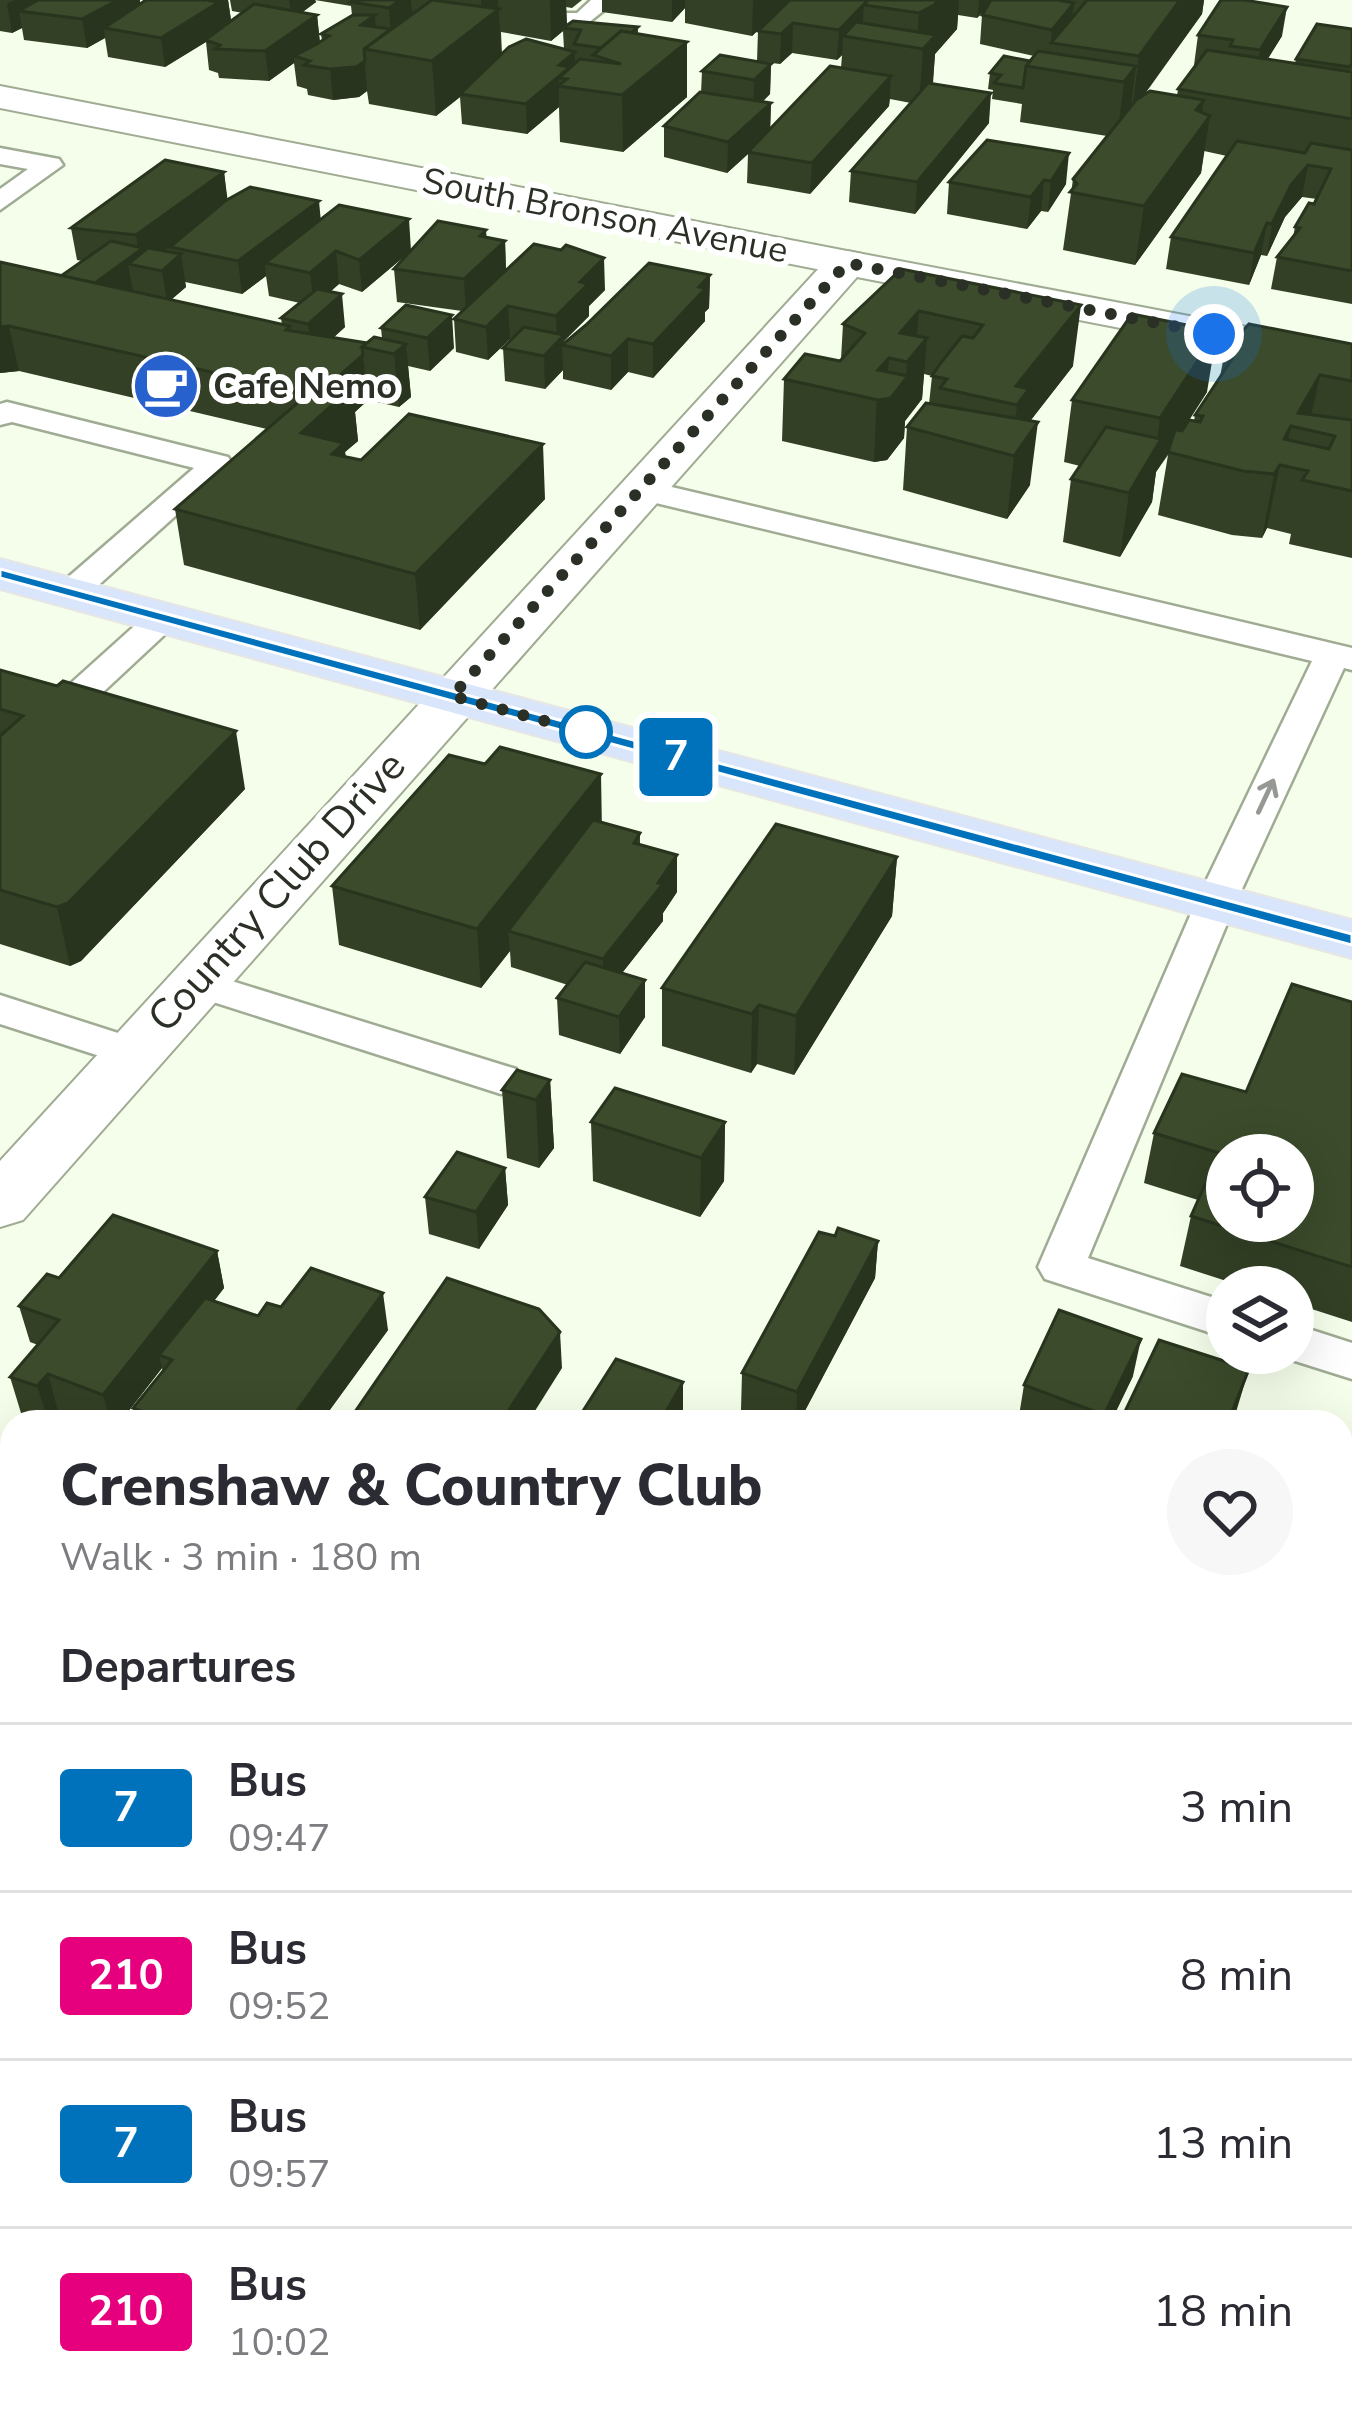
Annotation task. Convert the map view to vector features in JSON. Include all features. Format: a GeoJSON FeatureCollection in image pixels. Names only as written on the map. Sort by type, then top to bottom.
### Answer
{"type":"FeatureCollection","features":[{"type":"Feature","properties":{"kind":"main road"},"geometry":{"type":"LineString","coordinates":[[0,574],[1352,939]]}},
{"type":"Feature","properties":{"kind":"street","name":"South Bronson Avenue"},"geometry":{"type":"LineString","coordinates":[[0,97],[1352,360]]}},
{"type":"Feature","properties":{"kind":"street","name":"Country Club Drive"},"geometry":{"type":"LineString","coordinates":[[0,1204],[452,696],[847,263]]}},
{"type":"Feature","properties":{"kind":"lane"},"geometry":{"type":"LineString","coordinates":[[433,0],[583,20],[608,35]]}},
{"type":"Feature","properties":{"kind":"lane"},"geometry":{"type":"LineString","coordinates":[[583,20],[605,0]]}},
{"type":"Feature","properties":{"kind":"lane"},"geometry":{"type":"LineString","coordinates":[[0,156],[50,165],[0,202]]}},
{"type":"Feature","properties":{"kind":"lane"},"geometry":{"type":"LineString","coordinates":[[0,416],[7,411],[217,464],[70,593]]}},
{"type":"Feature","properties":{"kind":"lane"},"geometry":{"type":"LineString","coordinates":[[642,490],[1342,657],[1216,902],[1061,1267],[1206,1313]]}},
{"type":"Feature","properties":{"kind":"lane"},"geometry":{"type":"LineString","coordinates":[[36,734],[163,618]]}},
{"type":"Feature","properties":{"kind":"lane"},"geometry":{"type":"LineString","coordinates":[[196,983],[501,1079]]}},
{"type":"Feature","properties":{"kind":"lane"},"geometry":{"type":"LineString","coordinates":[[0,1009],[134,1053]]}},
{"type":"Feature","properties":{"kind":"lane"},"geometry":{"type":"LineString","coordinates":[[1314,1349],[1352,1361]]}},
{"type":"Feature","properties":{"kind":"building"},"geometry":{"type":"Polygon","coordinates":[[[38,0],[118,0],[82,19],[19,11],[38,0]]]}},
{"type":"Feature","properties":{"kind":"building"},"geometry":{"type":"Polygon","coordinates":[[[146,0],[219,2],[161,38],[104,28],[146,0]]]}},
{"type":"Feature","properties":{"kind":"building"},"geometry":{"type":"Polygon","coordinates":[[[400,0],[389,8],[351,2],[400,0]]]}},
{"type":"Feature","properties":{"kind":"building"},"geometry":{"type":"Polygon","coordinates":[[[432,0],[499,9],[432,61],[364,49],[432,0]]]}},
{"type":"Feature","properties":{"kind":"building"},"geometry":{"type":"Polygon","coordinates":[[[790,0],[868,0],[839,30],[793,23],[781,34],[758,31],[790,0]]]}},
{"type":"Feature","properties":{"kind":"building"},"geometry":{"type":"Polygon","coordinates":[[[868,0],[939,0],[919,13],[864,5],[868,0]]]}},
{"type":"Feature","properties":{"kind":"building"},"geometry":{"type":"Polygon","coordinates":[[[991,0],[1074,3],[1052,30],[982,15],[991,0]]]}},
{"type":"Feature","properties":{"kind":"building"},"geometry":{"type":"Polygon","coordinates":[[[1087,0],[1180,0],[1139,56],[1051,43],[1087,0]]]}},
{"type":"Feature","properties":{"kind":"building"},"geometry":{"type":"Polygon","coordinates":[[[1221,0],[1287,7],[1260,50],[1198,35],[1221,0]]]}},
{"type":"Feature","properties":{"kind":"building"},"geometry":{"type":"Polygon","coordinates":[[[254,4],[317,15],[265,51],[215,49],[220,45],[205,40],[254,4]]]}},
{"type":"Feature","properties":{"kind":"building"},"geometry":{"type":"Polygon","coordinates":[[[353,15],[375,15],[361,25],[391,29],[364,49],[365,61],[356,67],[330,69],[304,65],[310,61],[294,56],[329,36],[321,34],[353,15]]]}},
{"type":"Feature","properties":{"kind":"building"},"geometry":{"type":"Polygon","coordinates":[[[573,21],[638,27],[631,33],[621,31],[601,48],[574,44],[581,30],[563,28],[573,21]]]}},
{"type":"Feature","properties":{"kind":"building"},"geometry":{"type":"Polygon","coordinates":[[[856,22],[936,35],[923,49],[843,36],[856,22]]]}},
{"type":"Feature","properties":{"kind":"building"},"geometry":{"type":"Polygon","coordinates":[[[1317,24],[1352,29],[1350,67],[1296,59],[1317,24]]]}},
{"type":"Feature","properties":{"kind":"building"},"geometry":{"type":"Polygon","coordinates":[[[621,31],[687,42],[622,95],[558,86],[567,79],[559,78],[580,59],[621,64],[593,55],[621,31]]]}},
{"type":"Feature","properties":{"kind":"building"},"geometry":{"type":"Polygon","coordinates":[[[526,39],[575,52],[559,65],[570,67],[526,104],[460,94],[509,47],[526,39]]]}},
{"type":"Feature","properties":{"kind":"building"},"geometry":{"type":"Polygon","coordinates":[[[1207,50],[1352,72],[1352,119],[1178,89],[1207,50]]]}},
{"type":"Feature","properties":{"kind":"building"},"geometry":{"type":"Polygon","coordinates":[[[1038,51],[1136,66],[1124,82],[1026,66],[1038,51]]]}},
{"type":"Feature","properties":{"kind":"building"},"geometry":{"type":"Polygon","coordinates":[[[720,55],[771,64],[754,80],[702,71],[720,55]]]}},
{"type":"Feature","properties":{"kind":"building"},"geometry":{"type":"Polygon","coordinates":[[[1004,56],[1030,61],[1023,88],[994,83],[1001,75],[990,73],[1004,56]]]}},
{"type":"Feature","properties":{"kind":"building"},"geometry":{"type":"Polygon","coordinates":[[[830,66],[891,76],[812,163],[748,152],[830,66]]]}},
{"type":"Feature","properties":{"kind":"building"},"geometry":{"type":"Polygon","coordinates":[[[928,83],[991,93],[917,182],[851,171],[928,83]]]}},
{"type":"Feature","properties":{"kind":"building"},"geometry":{"type":"Polygon","coordinates":[[[1150,91],[1204,100],[1196,110],[1210,116],[1144,206],[1070,192],[1077,184],[1073,179],[1136,100],[1150,91]]]}},
{"type":"Feature","properties":{"kind":"building"},"geometry":{"type":"Polygon","coordinates":[[[700,92],[771,103],[728,142],[664,126],[700,92]]]}},
{"type":"Feature","properties":{"kind":"building"},"geometry":{"type":"Polygon","coordinates":[[[987,140],[1069,153],[1051,181],[1044,180],[1031,197],[949,182],[987,140]]]}},
{"type":"Feature","properties":{"kind":"building"},"geometry":{"type":"Polygon","coordinates":[[[1237,141],[1305,153],[1311,143],[1352,150],[1352,271],[1277,257],[1300,228],[1295,227],[1309,203],[1314,204],[1331,169],[1308,165],[1291,185],[1272,224],[1267,223],[1254,253],[1171,237],[1237,141]]]}},
{"type":"Feature","properties":{"kind":"building"},"geometry":{"type":"Polygon","coordinates":[[[165,160],[224,172],[136,235],[71,228],[165,160]]]}},
{"type":"Feature","properties":{"kind":"building"},"geometry":{"type":"Polygon","coordinates":[[[250,187],[319,201],[238,261],[170,247],[225,201],[250,187]]]}},
{"type":"Feature","properties":{"kind":"building"},"geometry":{"type":"Polygon","coordinates":[[[339,205],[409,219],[359,260],[336,251],[310,273],[265,263],[339,205]]]}},
{"type":"Feature","properties":{"kind":"building"},"geometry":{"type":"Polygon","coordinates":[[[438,221],[486,230],[480,236],[505,241],[464,279],[394,269],[438,221]]]}},
{"type":"Feature","properties":{"kind":"building"},"geometry":{"type":"Polygon","coordinates":[[[111,241],[143,248],[95,283],[61,276],[111,241]]]}},
{"type":"Feature","properties":{"kind":"building"},"geometry":{"type":"Polygon","coordinates":[[[534,244],[561,250],[566,245],[604,258],[580,282],[588,284],[556,316],[508,306],[486,327],[454,319],[534,244]]]}},
{"type":"Feature","properties":{"kind":"building"},"geometry":{"type":"Polygon","coordinates":[[[148,248],[181,254],[162,271],[128,264],[148,248]]]}},
{"type":"Feature","properties":{"kind":"building"},"geometry":{"type":"Polygon","coordinates":[[[0,262],[290,326],[286,330],[367,343],[363,355],[332,382],[324,380],[308,394],[0,327],[0,262]]]}},
{"type":"Feature","properties":{"kind":"building"},"geometry":{"type":"Polygon","coordinates":[[[649,263],[710,275],[699,287],[706,288],[653,344],[628,339],[611,356],[562,345],[586,325],[649,263]]]}},
{"type":"Feature","properties":{"kind":"building"},"geometry":{"type":"Polygon","coordinates":[[[901,269],[1081,305],[1016,386],[1029,389],[1017,405],[940,388],[947,379],[932,376],[940,364],[962,336],[973,338],[983,325],[919,311],[900,333],[927,338],[907,362],[889,358],[878,370],[908,376],[891,398],[878,400],[784,379],[805,354],[840,361],[865,333],[843,324],[901,269]]]}},
{"type":"Feature","properties":{"kind":"building"},"geometry":{"type":"Polygon","coordinates":[[[317,289],[342,294],[308,324],[281,318],[317,289]]]}},
{"type":"Feature","properties":{"kind":"building"},"geometry":{"type":"Polygon","coordinates":[[[406,305],[452,315],[427,338],[381,328],[406,305]]]}},
{"type":"Feature","properties":{"kind":"building"},"geometry":{"type":"Polygon","coordinates":[[[1132,314],[1217,331],[1160,418],[1072,400],[1132,314]]]}},
{"type":"Feature","properties":{"kind":"building"},"geometry":{"type":"Polygon","coordinates":[[[1249,324],[1352,344],[1352,381],[1320,375],[1298,413],[1352,420],[1352,491],[1302,480],[1308,471],[1280,465],[1274,474],[1243,471],[1168,452],[1175,430],[1182,431],[1189,420],[1200,422],[1203,416],[1195,415],[1232,359],[1225,350],[1249,324]],[[1291,426],[1284,439],[1329,449],[1335,436],[1291,426]]]}},
{"type":"Feature","properties":{"kind":"building"},"geometry":{"type":"Polygon","coordinates":[[[524,327],[564,335],[544,356],[503,348],[524,327]]]}},
{"type":"Feature","properties":{"kind":"building"},"geometry":{"type":"Polygon","coordinates":[[[374,337],[406,344],[394,354],[362,347],[374,337]]]}},
{"type":"Feature","properties":{"kind":"building"},"geometry":{"type":"Polygon","coordinates":[[[324,380],[352,387],[301,433],[344,443],[332,454],[361,460],[409,414],[543,444],[415,574],[175,509],[324,380]]]}},
{"type":"Feature","properties":{"kind":"building"},"geometry":{"type":"Polygon","coordinates":[[[926,403],[1038,422],[1014,456],[907,427],[926,403]]]}},
{"type":"Feature","properties":{"kind":"building"},"geometry":{"type":"Polygon","coordinates":[[[1106,427],[1161,439],[1129,493],[1071,479],[1106,427]]]}},
{"type":"Feature","properties":{"kind":"building"},"geometry":{"type":"Polygon","coordinates":[[[0,670],[57,686],[63,681],[236,731],[68,903],[57,907],[0,890],[0,736],[23,716],[0,709],[0,670]]]}},
{"type":"Feature","properties":{"kind":"building"},"geometry":{"type":"Polygon","coordinates":[[[500,747],[601,774],[477,929],[332,886],[449,755],[485,764],[500,747]]]}},
{"type":"Feature","properties":{"kind":"building"},"geometry":{"type":"Polygon","coordinates":[[[593,820],[640,833],[634,843],[677,855],[658,883],[663,884],[603,959],[508,931],[593,820]]]}},
{"type":"Feature","properties":{"kind":"building"},"geometry":{"type":"Polygon","coordinates":[[[776,824],[897,857],[796,1016],[759,1005],[752,1014],[662,988],[776,824]]]}},
{"type":"Feature","properties":{"kind":"building"},"geometry":{"type":"Polygon","coordinates":[[[585,962],[645,980],[619,1017],[557,998],[585,962]]]}},
{"type":"Feature","properties":{"kind":"building"},"geometry":{"type":"Polygon","coordinates":[[[1292,984],[1352,1002],[1352,1267],[1273,1242],[1314,1242],[1314,1134],[1206,1134],[1206,1149],[1154,1133],[1182,1074],[1246,1092],[1292,984]]]}},
{"type":"Feature","properties":{"kind":"building"},"geometry":{"type":"Polygon","coordinates":[[[517,1070],[550,1080],[536,1100],[502,1090],[517,1070]]]}},
{"type":"Feature","properties":{"kind":"building"},"geometry":{"type":"Polygon","coordinates":[[[615,1088],[725,1122],[701,1158],[591,1122],[615,1088]]]}},
{"type":"Feature","properties":{"kind":"building"},"geometry":{"type":"Polygon","coordinates":[[[457,1152],[505,1168],[476,1212],[425,1197],[457,1152]]]}},
{"type":"Feature","properties":{"kind":"building"},"geometry":{"type":"Polygon","coordinates":[[[1206,1182],[1206,1221],[1191,1216],[1206,1182]]]}},
{"type":"Feature","properties":{"kind":"building"},"geometry":{"type":"Polygon","coordinates":[[[113,1215],[217,1251],[103,1395],[48,1374],[37,1386],[10,1377],[59,1320],[19,1306],[47,1274],[59,1278],[113,1215]]]}},
{"type":"Feature","properties":{"kind":"building"},"geometry":{"type":"Polygon","coordinates":[[[838,1228],[878,1241],[797,1392],[742,1373],[819,1232],[835,1236],[838,1228]]]}},
{"type":"Feature","properties":{"kind":"building"},"geometry":{"type":"Polygon","coordinates":[[[311,1268],[383,1293],[298,1410],[133,1408],[172,1360],[159,1355],[205,1298],[258,1316],[267,1303],[281,1307],[311,1268]]]}},
{"type":"Feature","properties":{"kind":"building"},"geometry":{"type":"Polygon","coordinates":[[[447,1278],[539,1309],[560,1332],[509,1410],[356,1410],[447,1278]]]}},
{"type":"Feature","properties":{"kind":"building"},"geometry":{"type":"Polygon","coordinates":[[[1059,1310],[1141,1339],[1106,1410],[1091,1410],[1024,1385],[1059,1310]]]}},
{"type":"Feature","properties":{"kind":"building"},"geometry":{"type":"Polygon","coordinates":[[[1159,1340],[1206,1355],[1206,1374],[1247,1374],[1233,1410],[1126,1410],[1159,1340]]]}},
{"type":"Feature","properties":{"kind":"building"},"geometry":{"type":"Polygon","coordinates":[[[616,1359],[683,1382],[667,1410],[584,1410],[616,1359]]]}},
{"type":"Feature","properties":{"kind":"bus line","name":"7"},"geometry":{"type":"LineString","coordinates":[[0,574],[1352,939]]}},
{"type":"Feature","properties":{"kind":"place","name":"Cafe Nemo"},"geometry":{"type":"Point","coordinates":[166,386]}},
{"type":"Feature","properties":{"kind":"route"},"geometry":{"type":"LineString","coordinates":[[586,732],[452,696],[847,263],[1214,334]]}}]}
